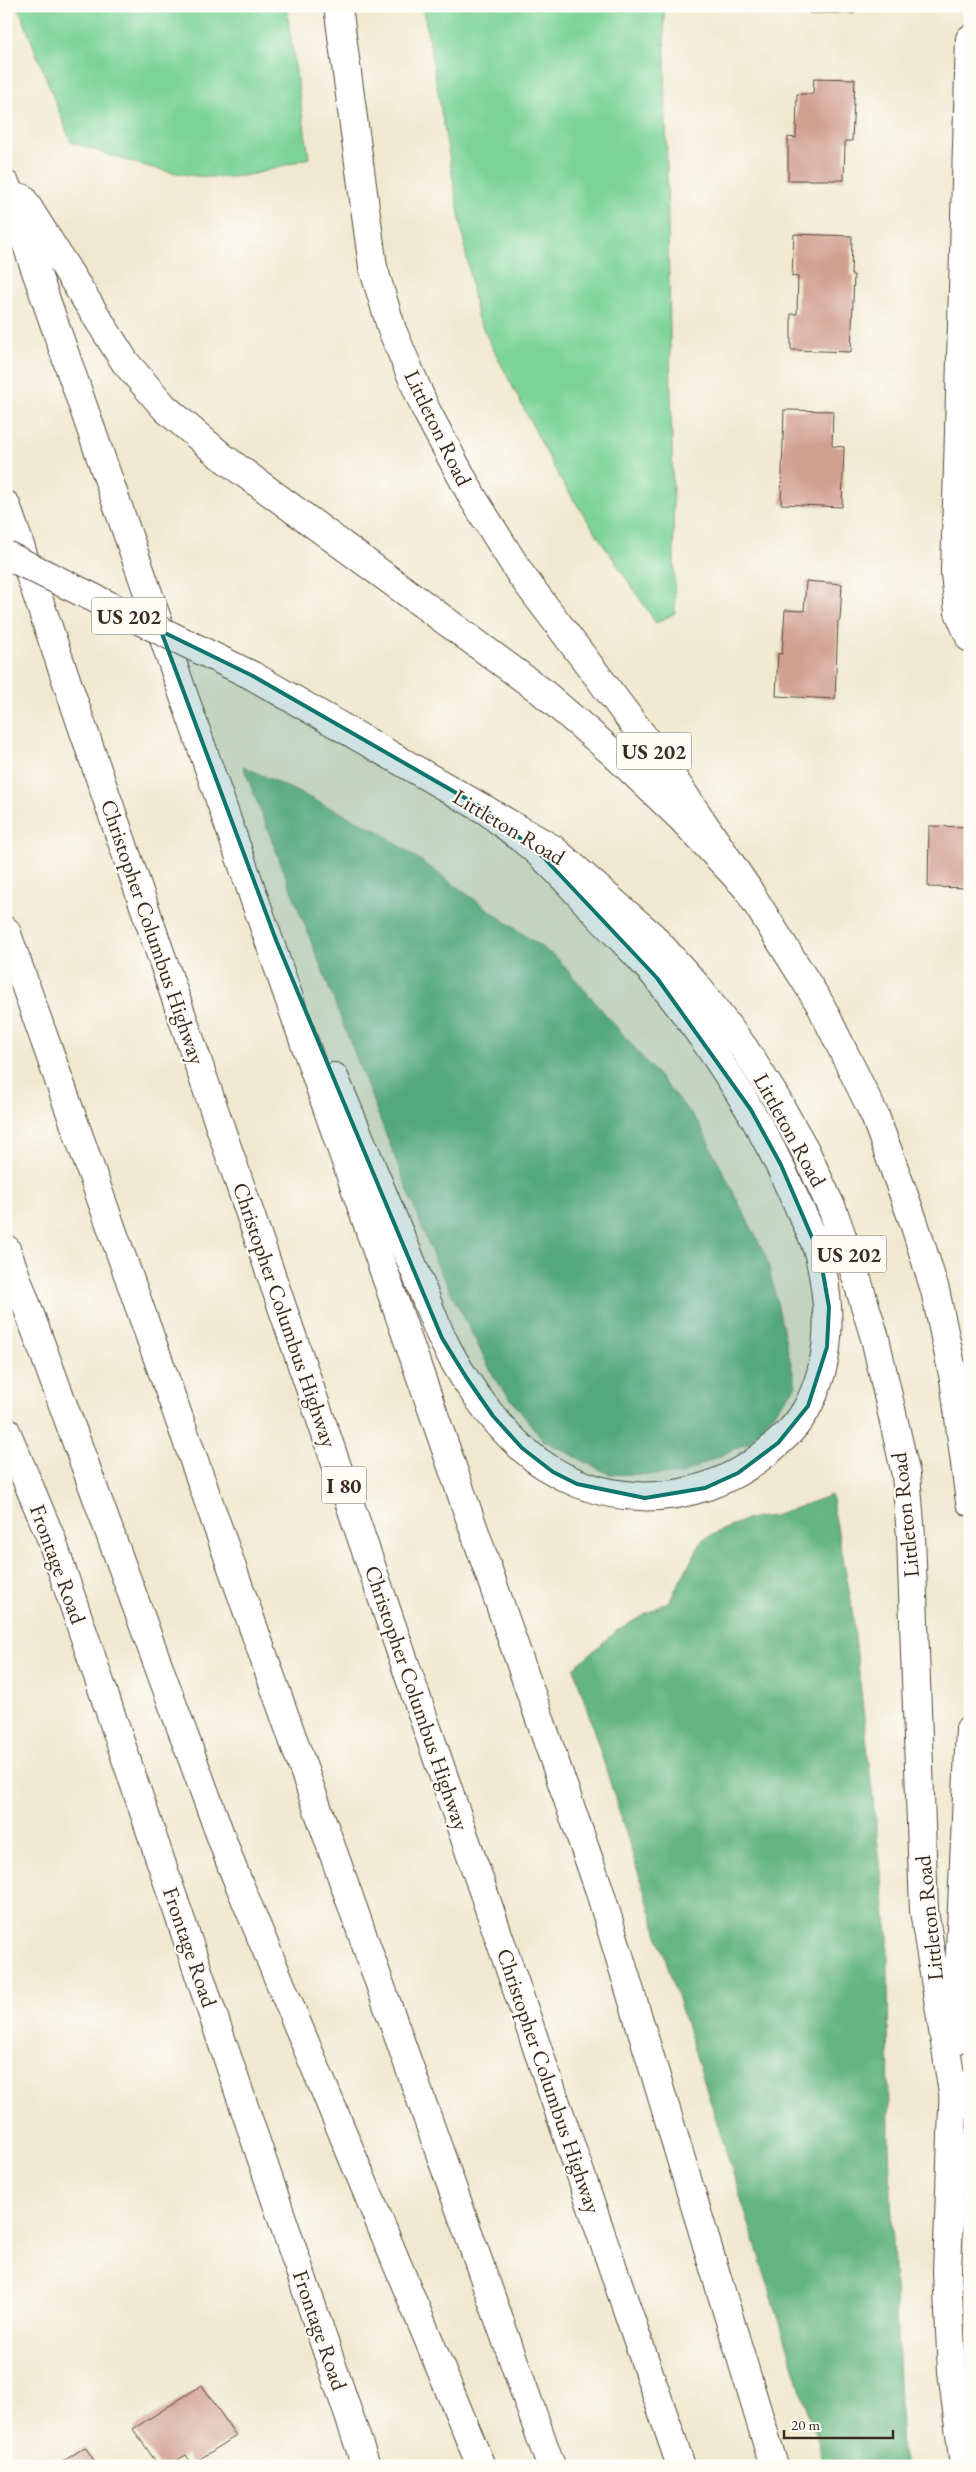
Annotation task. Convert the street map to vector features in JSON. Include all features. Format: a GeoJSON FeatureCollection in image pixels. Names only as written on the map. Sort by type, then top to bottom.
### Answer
{"type":"FeatureCollection","features":[{"type":"Feature","properties":{"kind":"main road","name":"Littleton Road"},"geometry":{"type":"LineString","coordinates":[[338,6],[373,267],[392,330],[426,410],[473,498],[521,576],[658,756],[747,888],[820,1004],[874,1116],[914,1223],[934,1290],[954,1379],[970,1502]]}},
{"type":"Feature","properties":{"kind":"main road"},"geometry":{"type":"LineString","coordinates":[[970,39],[956,573],[959,612],[970,638]]}},
{"type":"Feature","properties":{"kind":"main road"},"geometry":{"type":"LineString","coordinates":[[6,172],[125,362],[165,408],[221,456],[541,691],[614,753],[681,818],[747,888]]}},
{"type":"Feature","properties":{"kind":"main road"},"geometry":{"type":"LineString","coordinates":[[6,185],[598,1889],[774,2466]]}},
{"type":"Feature","properties":{"kind":"main road","name":"Christopher Columbus Highway"},"geometry":{"type":"LineString","coordinates":[[6,505],[681,2466]]}},
{"type":"Feature","properties":{"kind":"main road","name":"Littleton Road"},"geometry":{"type":"LineString","coordinates":[[6,555],[253,676],[553,848],[652,936],[696,985],[744,1048],[774,1095],[805,1150],[833,1211],[854,1270],[875,1338],[906,1475],[911,1536],[924,1911],[962,2099]]}},
{"type":"Feature","properties":{"kind":"main road"},"geometry":{"type":"LineString","coordinates":[[202,751],[276,940],[442,1338],[466,1378],[493,1416],[522,1448],[553,1472],[577,1484],[602,1492],[645,1498],[672,1496],[705,1488],[738,1473],[758,1460],[796,1426],[808,1406],[818,1384],[827,1347],[829,1307],[820,1256],[781,1165],[751,1110],[707,1042],[657,978],[544,858],[486,810]]}},
{"type":"Feature","properties":{"kind":"main road"},"geometry":{"type":"LineString","coordinates":[[6,931],[551,2466]]}},
{"type":"Feature","properties":{"kind":"main road"},"geometry":{"type":"LineString","coordinates":[[6,962],[51,1060]]}},
{"type":"Feature","properties":{"kind":"main road"},"geometry":{"type":"LineString","coordinates":[[6,1249],[232,1867],[481,2466]]}},
{"type":"Feature","properties":{"kind":"main road","name":"Frontage Road"},"geometry":{"type":"LineString","coordinates":[[6,1431],[51,1538],[366,2466]]}},
{"type":"Feature","properties":{"kind":"main road","name":"Littleton Road"},"geometry":{"type":"LineString","coordinates":[[964,2466],[952,2371],[947,2272],[962,2099],[970,1729]]}},
{"type":"Feature","properties":{"kind":"highlighted area"},"geometry":{"type":"Polygon","coordinates":[[[161,631],[253,676],[486,810],[544,858],[657,978],[751,1110],[781,1165],[820,1256],[829,1307],[827,1347],[808,1406],[778,1443],[738,1473],[705,1488],[645,1498],[577,1484],[553,1472],[522,1448],[493,1416],[442,1338],[276,940],[161,631]]]}},
{"type":"Feature","properties":{"kind":"green space"},"geometry":{"type":"Polygon","coordinates":[[[18,6],[286,6],[309,158],[250,175],[198,176],[133,163],[71,142],[18,6]]]}},
{"type":"Feature","properties":{"kind":"green space"},"geometry":{"type":"Polygon","coordinates":[[[423,6],[664,6],[675,613],[656,623],[560,479],[477,317],[423,6]]]}},
{"type":"Feature","properties":{"kind":"green space"},"geometry":{"type":"Polygon","coordinates":[[[243,766],[379,831],[558,959],[698,1122],[767,1259],[796,1386],[749,1442],[680,1475],[609,1474],[543,1440],[495,1379],[435,1261],[243,766]]]}},
{"type":"Feature","properties":{"kind":"green space"},"geometry":{"type":"Polygon","coordinates":[[[831,1495],[851,1600],[888,1935],[889,2147],[902,2452],[905,2466],[825,2466],[574,1668],[616,1631],[669,1601],[703,1539],[746,1519],[774,1516],[831,1495]]]}},
{"type":"Feature","properties":{"kind":"building"},"geometry":{"type":"Polygon","coordinates":[[[810,6],[855,6],[855,13],[809,13],[810,6]]]}},
{"type":"Feature","properties":{"kind":"building"},"geometry":{"type":"Polygon","coordinates":[[[814,78],[855,79],[852,141],[845,141],[844,180],[788,180],[788,137],[796,138],[797,94],[813,94],[814,78]]]}},
{"type":"Feature","properties":{"kind":"building"},"geometry":{"type":"Polygon","coordinates":[[[794,234],[852,236],[851,275],[854,275],[851,352],[791,350],[791,314],[797,314],[798,277],[792,276],[794,234]]]}},
{"type":"Feature","properties":{"kind":"building"},"geometry":{"type":"Polygon","coordinates":[[[784,410],[833,411],[832,446],[844,447],[842,507],[781,504],[784,410]]]}},
{"type":"Feature","properties":{"kind":"building"},"geometry":{"type":"Polygon","coordinates":[[[806,581],[842,584],[840,620],[838,621],[835,699],[776,696],[778,653],[782,654],[785,610],[804,611],[806,581]]]}},
{"type":"Feature","properties":{"kind":"building"},"geometry":{"type":"Polygon","coordinates":[[[929,826],[970,827],[970,888],[928,887],[929,826]]]}},
{"type":"Feature","properties":{"kind":"building"},"geometry":{"type":"Polygon","coordinates":[[[202,2385],[236,2436],[192,2464],[186,2455],[168,2466],[159,2466],[133,2429],[202,2385]]]}},
{"type":"Feature","properties":{"kind":"building"},"geometry":{"type":"Polygon","coordinates":[[[85,2447],[98,2466],[56,2466],[85,2447]]]}}]}
